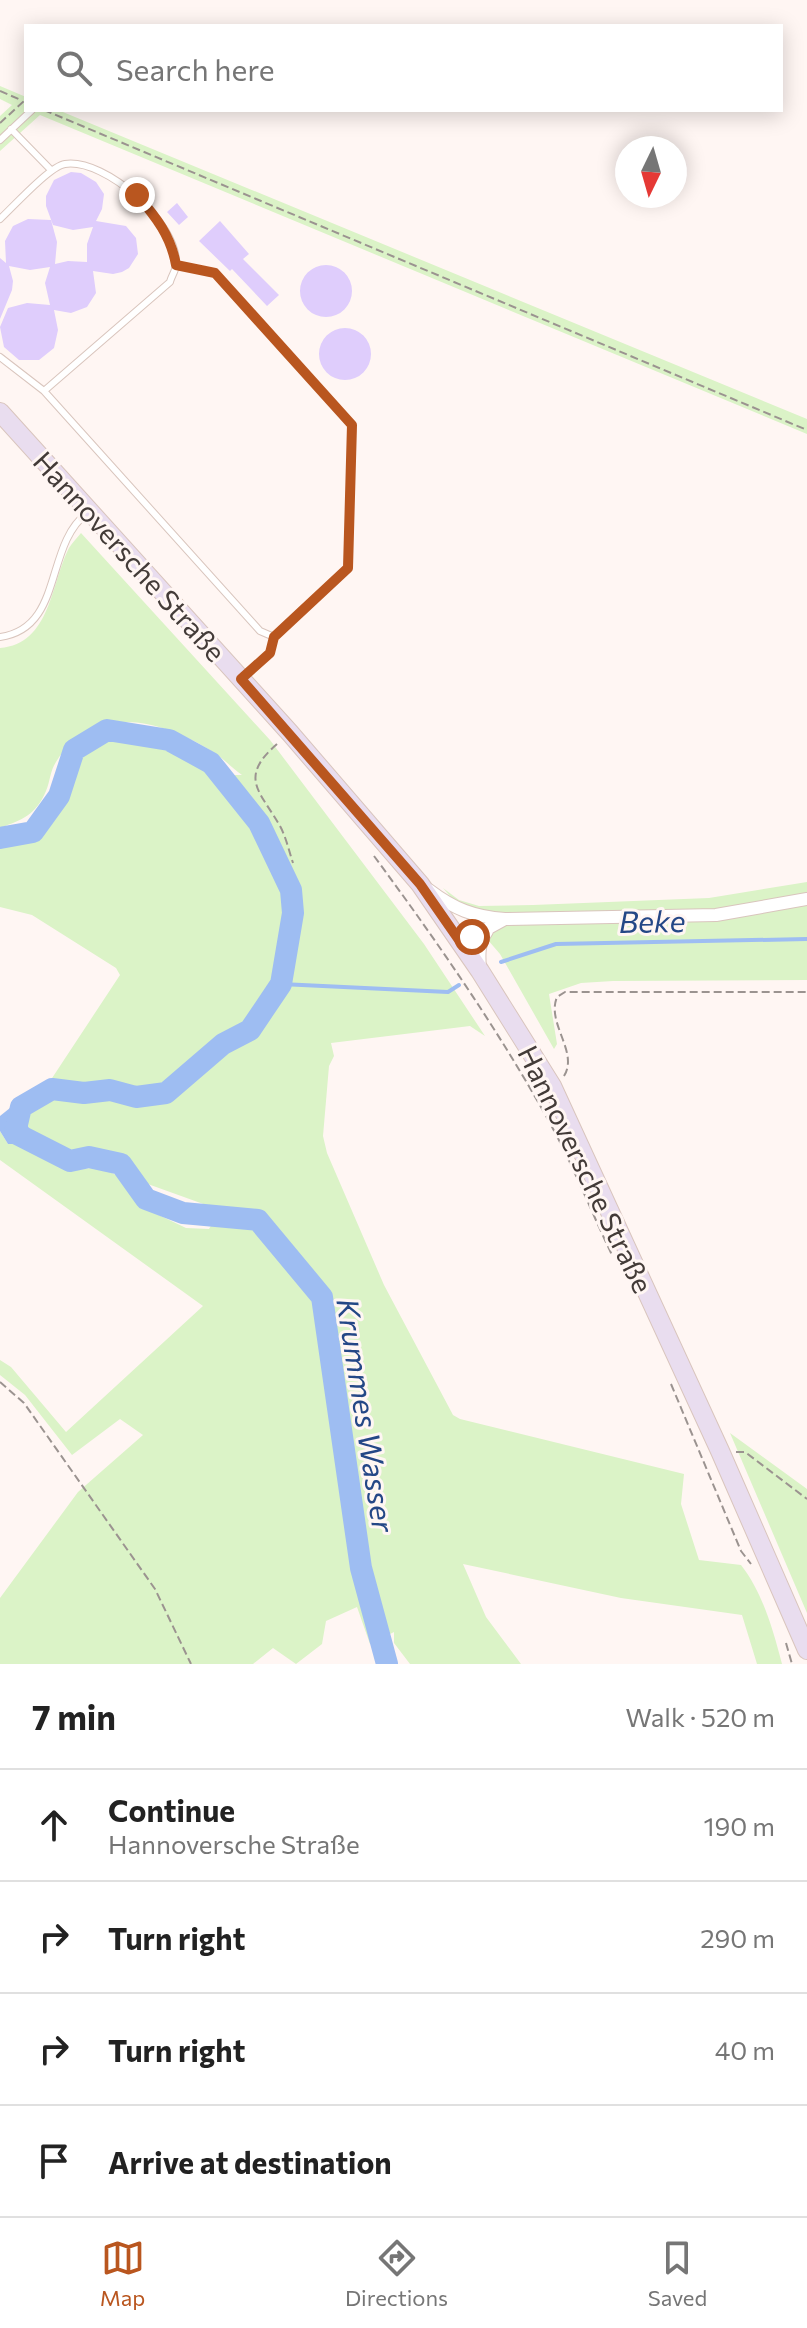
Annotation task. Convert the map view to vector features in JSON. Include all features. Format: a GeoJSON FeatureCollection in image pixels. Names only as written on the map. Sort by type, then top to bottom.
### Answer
{"type":"FeatureCollection","features":[{"type":"Feature","properties":{"kind":"main road","name":"Hannoversche Straße"},"geometry":{"type":"LineString","coordinates":[[0,412],[290,733],[420,884],[480,971],[552,1086],[720,1451],[801,1649]]}},
{"type":"Feature","properties":{"kind":"street"},"geometry":{"type":"LineString","coordinates":[[420,884],[486,923]]}},
{"type":"Feature","properties":{"kind":"street"},"geometry":{"type":"LineString","coordinates":[[459,940],[466,929],[505,919],[716,915],[807,899]]}},
{"type":"Feature","properties":{"kind":"street"},"geometry":{"type":"LineString","coordinates":[[480,971],[481,940],[486,923]]}},
{"type":"Feature","properties":{"kind":"lane"},"geometry":{"type":"LineString","coordinates":[[0,140],[30,112]]}},
{"type":"Feature","properties":{"kind":"lane"},"geometry":{"type":"LineString","coordinates":[[11,129],[50,169]]}},
{"type":"Feature","properties":{"kind":"lane"},"geometry":{"type":"LineString","coordinates":[[0,219],[50,169],[65,164],[87,165],[111,175],[137,195],[160,222],[173,250],[176,265],[170,282],[44,391]]}},
{"type":"Feature","properties":{"kind":"lane"},"geometry":{"type":"LineString","coordinates":[[176,265],[215,273],[352,425],[348,568],[274,637],[270,653],[241,679]]}},
{"type":"Feature","properties":{"kind":"lane"},"geometry":{"type":"LineString","coordinates":[[0,357],[44,391],[260,631],[274,637]]}},
{"type":"Feature","properties":{"kind":"lane"},"geometry":{"type":"LineString","coordinates":[[0,637],[16,634],[39,615],[69,536],[79,519],[90,510]]}},
{"type":"Feature","properties":{"kind":"path"},"geometry":{"type":"LineString","coordinates":[[0,91],[24,102]]}},
{"type":"Feature","properties":{"kind":"path"},"geometry":{"type":"LineString","coordinates":[[0,123],[24,103]]}},
{"type":"Feature","properties":{"kind":"path"},"geometry":{"type":"LineString","coordinates":[[49,112],[807,430]]}},
{"type":"Feature","properties":{"kind":"path"},"geometry":{"type":"LineString","coordinates":[[290,733],[256,768],[253,779],[257,792],[282,829],[293,863]]}},
{"type":"Feature","properties":{"kind":"path"},"geometry":{"type":"LineString","coordinates":[[372,853],[435,938],[492,1025],[547,1118],[612,1256]]}},
{"type":"Feature","properties":{"kind":"path"},"geometry":{"type":"LineString","coordinates":[[558,1081],[567,1073],[569,1062],[554,1012],[554,1002],[565,992],[807,992]]}},
{"type":"Feature","properties":{"kind":"path"},"geometry":{"type":"LineString","coordinates":[[669,1379],[741,1551],[750,1563]]}},
{"type":"Feature","properties":{"kind":"path"},"geometry":{"type":"LineString","coordinates":[[0,1382],[24,1403],[155,1589],[191,1664]]}},
{"type":"Feature","properties":{"kind":"path"},"geometry":{"type":"LineString","coordinates":[[745,1452],[807,1499]]}},
{"type":"Feature","properties":{"kind":"path"},"geometry":{"type":"LineString","coordinates":[[792,1664],[801,1649]]}},
{"type":"Feature","properties":{"kind":"green space"},"geometry":{"type":"Polygon","coordinates":[[[0,86],[24,96],[24,112],[63,112],[807,419],[807,434],[40,115],[0,151],[0,116],[12,105],[0,99],[0,86]]]}},
{"type":"Feature","properties":{"kind":"green space"},"geometry":{"type":"Polygon","coordinates":[[[81,533],[270,740],[424,944],[485,1036],[470,1026],[331,1043],[334,1056],[329,1066],[323,1136],[327,1153],[384,1285],[453,1415],[684,1474],[681,1504],[699,1560],[741,1565],[761,1600],[782,1664],[757,1664],[742,1615],[621,1598],[463,1564],[486,1617],[521,1664],[410,1664],[394,1643],[394,1632],[370,1644],[357,1607],[326,1621],[322,1644],[296,1664],[273,1648],[253,1664],[0,1664],[0,1598],[78,1492],[143,1435],[120,1419],[72,1455],[25,1395],[0,1375],[0,1360],[11,1367],[66,1432],[203,1306],[0,1160],[0,1131],[8,1144],[25,1144],[70,1171],[98,1167],[121,1177],[142,1207],[186,1228],[209,1229],[220,1210],[145,1183],[129,1161],[97,1149],[69,1154],[31,1132],[23,1117],[31,1110],[120,975],[116,968],[32,915],[0,907],[0,846],[23,844],[37,836],[64,800],[81,757],[107,738],[161,746],[199,762],[215,775],[242,775],[213,752],[172,731],[129,722],[108,724],[89,730],[71,743],[54,765],[46,791],[33,811],[0,828],[0,648],[17,644],[39,624],[69,548],[81,533]]]}},
{"type":"Feature","properties":{"kind":"green space"},"geometry":{"type":"Polygon","coordinates":[[[807,882],[807,980],[581,983],[549,994],[557,1044],[554,1049],[500,954],[443,888],[459,900],[479,906],[709,898],[807,882]]]}},
{"type":"Feature","properties":{"kind":"green space"},"geometry":{"type":"Polygon","coordinates":[[[730,1433],[807,1489],[807,1613],[730,1433]]]}},
{"type":"Feature","properties":{"kind":"water"},"geometry":{"type":"Polygon","coordinates":[[[10,1108],[31,1110],[23,1117],[31,1132],[41,1139],[36,1149],[25,1144],[8,1144],[0,1131],[0,1116],[10,1108]]]}},
{"type":"Feature","properties":{"kind":"building"},"geometry":{"type":"Polygon","coordinates":[[[71,172],[81,173],[96,182],[104,194],[96,221],[126,226],[136,238],[138,254],[129,268],[122,272],[93,271],[96,293],[87,307],[71,313],[54,310],[58,330],[54,348],[39,360],[19,360],[4,347],[0,327],[8,308],[27,303],[50,305],[45,283],[50,267],[30,270],[9,266],[12,290],[0,319],[0,258],[6,263],[5,241],[13,226],[28,219],[51,220],[57,242],[55,264],[87,262],[87,244],[93,227],[73,230],[53,225],[46,206],[46,196],[54,180],[71,172]]]}},
{"type":"Feature","properties":{"kind":"building"},"geometry":{"type":"Polygon","coordinates":[[[177,203],[188,217],[179,225],[167,212],[177,203]]]}},
{"type":"Feature","properties":{"kind":"building"},"geometry":{"type":"Polygon","coordinates":[[[220,221],[249,254],[243,259],[279,295],[267,306],[232,269],[230,271],[199,241],[220,221]]]}},
{"type":"Feature","properties":{"kind":"building"},"geometry":{"type":"Polygon","coordinates":[[[326,265],[344,273],[352,291],[344,309],[326,317],[308,309],[300,291],[308,273],[326,265]]]}},
{"type":"Feature","properties":{"kind":"building"},"geometry":{"type":"Polygon","coordinates":[[[345,328],[363,336],[371,354],[363,372],[345,380],[327,372],[319,354],[327,336],[345,328]]]}},
{"type":"Feature","properties":{"kind":"waterway","name":"Krummes Wasser"},"geometry":{"type":"LineString","coordinates":[[0,838],[33,832],[59,796],[74,750],[107,730],[169,740],[211,763],[259,823],[291,890],[293,913],[281,984],[250,1030],[223,1044],[166,1093],[136,1097],[110,1090],[84,1093],[52,1089],[21,1107],[15,1133],[70,1161],[89,1157],[121,1164],[146,1199],[183,1213],[258,1220],[322,1297],[361,1568],[387,1664]]}},
{"type":"Feature","properties":{"kind":"waterway","name":"Beke"},"geometry":{"type":"LineString","coordinates":[[501,962],[556,944],[807,939]]}},
{"type":"Feature","properties":{"kind":"waterway","name":"Beke"},"geometry":{"type":"LineString","coordinates":[[281,984],[448,992],[459,985]]}},
{"type":"Feature","properties":{"kind":"route"},"geometry":{"type":"LineString","coordinates":[[137,195],[160,222],[173,250],[176,265],[215,273],[352,425],[348,568],[274,637],[270,653],[241,679],[420,884],[459,940],[472,937]]}}]}
